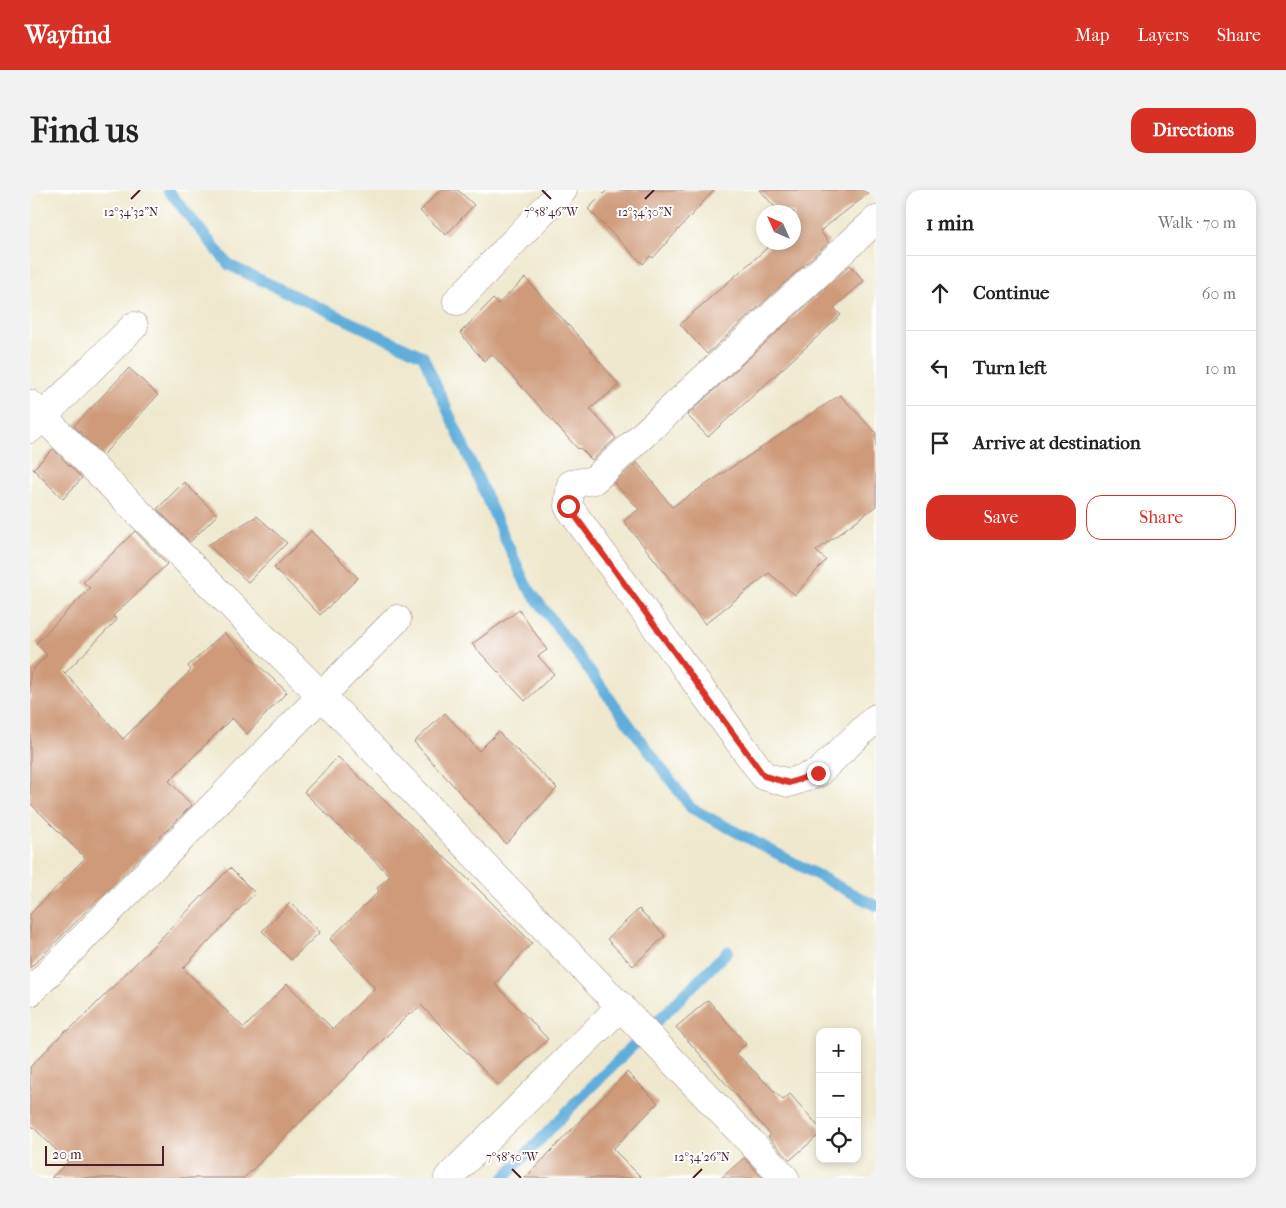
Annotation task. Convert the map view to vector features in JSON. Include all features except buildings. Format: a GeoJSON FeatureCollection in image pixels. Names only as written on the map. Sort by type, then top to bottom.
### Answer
{"type":"FeatureCollection","features":[{"type":"Feature","properties":{"kind":"street"},"geometry":{"type":"LineString","coordinates":[[457,301],[563,190]]}},
{"type":"Feature","properties":{"kind":"street"},"geometry":{"type":"LineString","coordinates":[[876,220],[594,480],[571,484],[568,506],[764,776],[789,783],[818,773],[876,718]]}},
{"type":"Feature","properties":{"kind":"street"},"geometry":{"type":"LineString","coordinates":[[134,326],[34,416],[322,696],[785,1178]]}},
{"type":"Feature","properties":{"kind":"street"},"geometry":{"type":"LineString","coordinates":[[30,992],[396,619]]}},
{"type":"Feature","properties":{"kind":"street"},"geometry":{"type":"LineString","coordinates":[[448,1178],[621,1006]]}},
{"type":"Feature","properties":{"kind":"waterway"},"geometry":{"type":"LineString","coordinates":[[168,190],[229,265],[423,356],[526,585],[691,808],[876,906]]}},
{"type":"Feature","properties":{"kind":"waterway"},"geometry":{"type":"LineString","coordinates":[[504,1178],[577,1101],[728,951]]}},
{"type":"Feature","properties":{"kind":"route"},"geometry":{"type":"LineString","coordinates":[[568,506],[764,776],[789,783],[818,773]]}}]}
